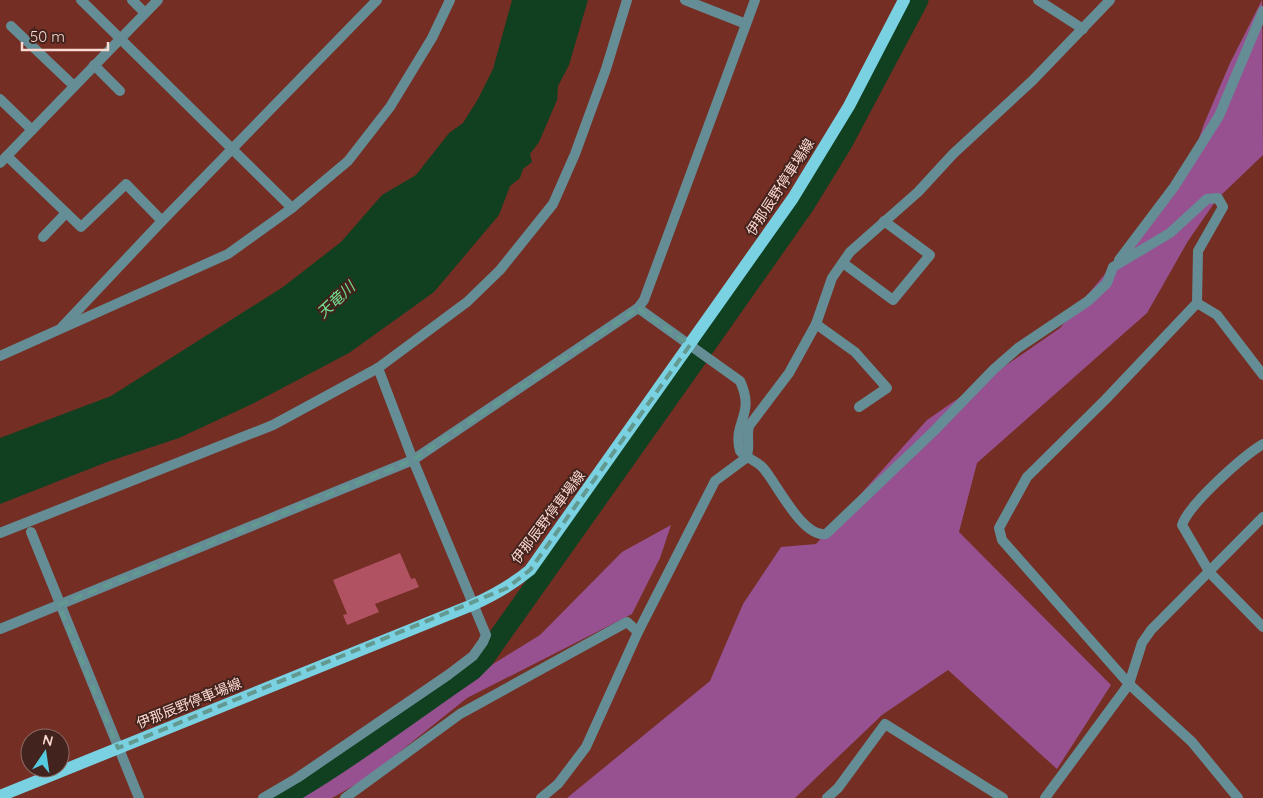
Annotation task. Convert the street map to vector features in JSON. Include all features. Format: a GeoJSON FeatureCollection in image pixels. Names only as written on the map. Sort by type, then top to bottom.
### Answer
{"type":"FeatureCollection","features":[{"type":"Feature","properties":{"kind":"main road","name":"伊那辰野停車場線"},"geometry":{"type":"LineString","coordinates":[[0,796],[497,594],[530,570],[793,198],[818,159],[904,0]]}},
{"type":"Feature","properties":{"kind":"street"},"geometry":{"type":"LineString","coordinates":[[81,0],[292,208]]}},
{"type":"Feature","properties":{"kind":"street"},"geometry":{"type":"LineString","coordinates":[[132,0],[145,13]]}},
{"type":"Feature","properties":{"kind":"street"},"geometry":{"type":"LineString","coordinates":[[158,0],[4,160],[81,228],[126,184],[162,220]]}},
{"type":"Feature","properties":{"kind":"street"},"geometry":{"type":"LineString","coordinates":[[61,328],[162,220],[377,0]]}},
{"type":"Feature","properties":{"kind":"street"},"geometry":{"type":"LineString","coordinates":[[0,356],[228,254],[292,208],[348,161],[390,106],[432,38],[450,0]]}},
{"type":"Feature","properties":{"kind":"street"},"geometry":{"type":"LineString","coordinates":[[0,533],[273,425],[378,368],[467,302],[500,270],[549,210],[575,154],[606,69],[626,0]]}},
{"type":"Feature","properties":{"kind":"street"},"geometry":{"type":"LineString","coordinates":[[685,0],[746,24]]}},
{"type":"Feature","properties":{"kind":"street"},"geometry":{"type":"LineString","coordinates":[[0,629],[413,460],[638,308],[644,300],[755,0]]}},
{"type":"Feature","properties":{"kind":"street"},"geometry":{"type":"LineString","coordinates":[[1038,0],[1082,29]]}},
{"type":"Feature","properties":{"kind":"street"},"geometry":{"type":"LineString","coordinates":[[541,798],[558,784],[586,746],[638,632],[715,481],[746,458],[749,453],[746,435],[748,426],[788,373],[816,324],[832,278],[850,252],[918,192],[954,154],[1032,81],[1110,0]]}},
{"type":"Feature","properties":{"kind":"street"},"geometry":{"type":"LineString","coordinates":[[638,308],[740,381],[747,395],[747,407],[739,430],[738,444],[740,451],[746,458],[763,468],[807,529],[819,535],[826,534],[933,432],[994,369],[1018,348],[1088,301],[1107,283],[1114,267],[1174,187],[1219,116],[1263,11]]}},
{"type":"Feature","properties":{"kind":"street"},"geometry":{"type":"LineString","coordinates":[[11,26],[74,86]]}},
{"type":"Feature","properties":{"kind":"street"},"geometry":{"type":"LineString","coordinates":[[94,65],[120,91]]}},
{"type":"Feature","properties":{"kind":"street"},"geometry":{"type":"LineString","coordinates":[[0,99],[32,130]]}},
{"type":"Feature","properties":{"kind":"street"},"geometry":{"type":"LineString","coordinates":[[1114,267],[1170,233],[1207,199],[1218,198],[1222,207],[1198,251],[1197,302],[1105,400],[1027,477],[999,528],[1002,540],[1129,684],[1192,742],[1238,798]]}},
{"type":"Feature","properties":{"kind":"street"},"geometry":{"type":"LineString","coordinates":[[43,237],[66,213]]}},
{"type":"Feature","properties":{"kind":"street"},"geometry":{"type":"LineString","coordinates":[[843,262],[893,300],[930,255],[884,221]]}},
{"type":"Feature","properties":{"kind":"street"},"geometry":{"type":"LineString","coordinates":[[1197,302],[1217,315],[1263,375]]}},
{"type":"Feature","properties":{"kind":"street"},"geometry":{"type":"LineString","coordinates":[[816,324],[855,352],[887,388],[859,408]]}},
{"type":"Feature","properties":{"kind":"street"},"geometry":{"type":"LineString","coordinates":[[263,798],[297,778],[473,656],[486,634],[413,460],[378,368]]}},
{"type":"Feature","properties":{"kind":"street"},"geometry":{"type":"LineString","coordinates":[[1263,444],[1239,463],[1185,516],[1182,525],[1210,573],[1263,627]]}},
{"type":"Feature","properties":{"kind":"street"},"geometry":{"type":"LineString","coordinates":[[1046,798],[1129,684],[1142,643],[1151,630],[1210,573],[1263,517]]}},
{"type":"Feature","properties":{"kind":"street"},"geometry":{"type":"LineString","coordinates":[[30,532],[138,798]]}},
{"type":"Feature","properties":{"kind":"street"},"geometry":{"type":"LineString","coordinates":[[345,798],[460,714],[627,622],[638,632]]}},
{"type":"Feature","properties":{"kind":"street"},"geometry":{"type":"LineString","coordinates":[[827,798],[838,788],[885,724],[1003,798]]}},
{"type":"Feature","properties":{"kind":"highlighted area"},"geometry":{"type":"Polygon","coordinates":[[[638,308],[690,345],[530,570],[507,588],[118,748],[59,605],[413,460],[638,308]]]}},
{"type":"Feature","properties":{"kind":"shaded area"},"geometry":{"type":"Polygon","coordinates":[[[1262,0],[1263,155],[1217,199],[1188,241],[1147,313],[977,463],[959,532],[1111,685],[1057,769],[948,670],[882,715],[795,798],[567,798],[710,681],[743,604],[781,547],[816,544],[927,420],[1060,328],[1185,178],[1204,124],[1230,63],[1262,0]]]}},
{"type":"Feature","properties":{"kind":"shaded area"},"geometry":{"type":"Polygon","coordinates":[[[671,525],[660,558],[632,614],[467,698],[367,778],[332,798],[293,798],[326,779],[419,710],[540,635],[622,552],[671,525]]]}},
{"type":"Feature","properties":{"kind":"water","name":"天竜川"},"geometry":{"type":"Polygon","coordinates":[[[512,0],[588,0],[569,65],[558,86],[557,100],[539,142],[530,154],[532,162],[523,169],[520,178],[510,186],[499,215],[434,292],[349,353],[252,404],[179,438],[107,462],[0,504],[0,438],[111,396],[283,287],[341,242],[382,195],[416,175],[449,133],[463,123],[478,99],[493,69],[512,0]]]}},
{"type":"Feature","properties":{"kind":"building"},"geometry":{"type":"Polygon","coordinates":[[[400,553],[411,579],[415,578],[419,587],[375,604],[379,612],[347,625],[343,615],[347,614],[333,580],[400,553]]]}},
{"type":"Feature","properties":{"kind":"waterway"},"geometry":{"type":"LineString","coordinates":[[702,350],[804,205],[842,143],[918,0]]}},
{"type":"Feature","properties":{"kind":"waterway"},"geometry":{"type":"LineString","coordinates":[[282,798],[378,736],[472,670],[484,658],[698,356]]}}]}
